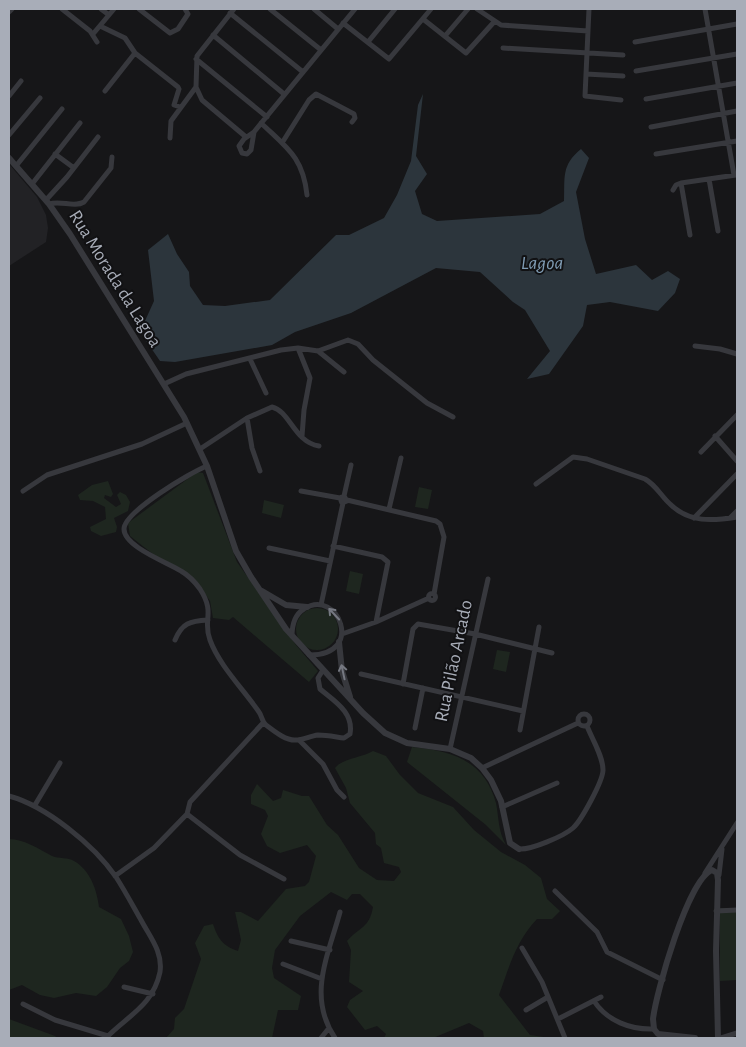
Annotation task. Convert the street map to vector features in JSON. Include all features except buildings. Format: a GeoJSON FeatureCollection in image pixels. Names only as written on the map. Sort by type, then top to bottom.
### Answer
{"type":"FeatureCollection","features":[{"type":"Feature","properties":{"kind":"street"},"geometry":{"type":"LineString","coordinates":[[9,12],[12,9]]}},
{"type":"Feature","properties":{"kind":"street"},"geometry":{"type":"LineString","coordinates":[[62,9],[93,34],[97,42]]}},
{"type":"Feature","properties":{"kind":"street"},"geometry":{"type":"LineString","coordinates":[[101,9],[109,15]]}},
{"type":"Feature","properties":{"kind":"street"},"geometry":{"type":"LineString","coordinates":[[93,34],[114,9]]}},
{"type":"Feature","properties":{"kind":"street"},"geometry":{"type":"LineString","coordinates":[[143,10],[168,33],[173,33],[188,13],[185,9]]}},
{"type":"Feature","properties":{"kind":"street"},"geometry":{"type":"LineString","coordinates":[[270,9],[320,50]]}},
{"type":"Feature","properties":{"kind":"street"},"geometry":{"type":"LineString","coordinates":[[314,9],[338,29]]}},
{"type":"Feature","properties":{"kind":"street"},"geometry":{"type":"LineString","coordinates":[[254,132],[251,150],[246,154],[241,152],[239,146],[246,137],[254,132],[267,117],[355,9]]}},
{"type":"Feature","properties":{"kind":"street"},"geometry":{"type":"LineString","coordinates":[[368,42],[395,9]]}},
{"type":"Feature","properties":{"kind":"street"},"geometry":{"type":"LineString","coordinates":[[343,23],[388,59],[395,54],[431,9]]}},
{"type":"Feature","properties":{"kind":"street"},"geometry":{"type":"LineString","coordinates":[[445,36],[468,9]]}},
{"type":"Feature","properties":{"kind":"street"},"geometry":{"type":"LineString","coordinates":[[477,9],[494,22],[505,26],[588,31]]}},
{"type":"Feature","properties":{"kind":"street"},"geometry":{"type":"LineString","coordinates":[[589,9],[585,94],[588,98],[622,100]]}},
{"type":"Feature","properties":{"kind":"street"},"geometry":{"type":"LineString","coordinates":[[673,190],[674,187],[681,184],[736,175],[723,114],[705,9]]}},
{"type":"Feature","properties":{"kind":"street"},"geometry":{"type":"LineString","coordinates":[[246,137],[202,100],[196,87],[196,58],[232,11],[303,72]]}},
{"type":"Feature","properties":{"kind":"street"},"geometry":{"type":"LineString","coordinates":[[423,19],[465,53],[471,50],[494,22]]}},
{"type":"Feature","properties":{"kind":"street"},"geometry":{"type":"LineString","coordinates":[[635,42],[737,24]]}},
{"type":"Feature","properties":{"kind":"street"},"geometry":{"type":"LineString","coordinates":[[100,26],[126,38],[135,53],[178,87],[174,104],[180,106]]}},
{"type":"Feature","properties":{"kind":"street"},"geometry":{"type":"LineString","coordinates":[[213,35],[284,94]]}},
{"type":"Feature","properties":{"kind":"street"},"geometry":{"type":"LineString","coordinates":[[503,48],[623,55]]}},
{"type":"Feature","properties":{"kind":"street"},"geometry":{"type":"LineString","coordinates":[[105,91],[135,53]]}},
{"type":"Feature","properties":{"kind":"street"},"geometry":{"type":"LineString","coordinates":[[636,71],[737,54]]}},
{"type":"Feature","properties":{"kind":"street"},"geometry":{"type":"LineString","coordinates":[[196,58],[267,117]]}},
{"type":"Feature","properties":{"kind":"street"},"geometry":{"type":"LineString","coordinates":[[586,74],[623,76]]}},
{"type":"Feature","properties":{"kind":"street"},"geometry":{"type":"LineString","coordinates":[[9,96],[21,81]]}},
{"type":"Feature","properties":{"kind":"street"},"geometry":{"type":"LineString","coordinates":[[646,99],[737,83]]}},
{"type":"Feature","properties":{"kind":"street"},"geometry":{"type":"LineString","coordinates":[[170,138],[171,121],[180,106],[196,87]]}},
{"type":"Feature","properties":{"kind":"street"},"geometry":{"type":"LineString","coordinates":[[282,143],[309,100],[316,94],[354,114],[355,118],[352,122]]}},
{"type":"Feature","properties":{"kind":"street"},"geometry":{"type":"LineString","coordinates":[[9,135],[40,98]]}},
{"type":"Feature","properties":{"kind":"street"},"geometry":{"type":"LineString","coordinates":[[16,166],[62,109]]}},
{"type":"Feature","properties":{"kind":"street"},"geometry":{"type":"LineString","coordinates":[[651,126],[737,111]]}},
{"type":"Feature","properties":{"kind":"street"},"geometry":{"type":"LineString","coordinates":[[32,184],[80,123]]}},
{"type":"Feature","properties":{"kind":"street"},"geometry":{"type":"LineString","coordinates":[[261,124],[300,163],[307,195]]}},
{"type":"Feature","properties":{"kind":"street"},"geometry":{"type":"LineString","coordinates":[[48,202],[98,137]]}},
{"type":"Feature","properties":{"kind":"street"},"geometry":{"type":"LineString","coordinates":[[656,154],[737,141]]}},
{"type":"Feature","properties":{"kind":"street"},"geometry":{"type":"LineString","coordinates":[[55,154],[74,168]]}},
{"type":"Feature","properties":{"kind":"street"},"geometry":{"type":"LineString","coordinates":[[48,202],[78,205],[84,202],[111,168],[112,157]]}},
{"type":"Feature","properties":{"kind":"street","name":"Rua Morada da Lagoa"},"geometry":{"type":"LineString","coordinates":[[9,158],[48,202],[187,423],[207,466],[230,536],[243,564],[258,588],[292,636],[376,726],[395,738],[413,744],[450,749],[471,758],[482,768],[496,789],[510,843],[519,849],[536,846],[571,831],[577,825],[603,770],[587,726]]}},
{"type":"Feature","properties":{"kind":"street"},"geometry":{"type":"LineString","coordinates":[[709,179],[718,231]]}},
{"type":"Feature","properties":{"kind":"street"},"geometry":{"type":"LineString","coordinates":[[681,184],[690,235]]}},
{"type":"Feature","properties":{"kind":"street"},"geometry":{"type":"LineString","coordinates":[[318,351],[342,341],[353,341],[427,403],[453,416]]}},
{"type":"Feature","properties":{"kind":"street"},"geometry":{"type":"LineString","coordinates":[[695,346],[720,349],[737,354]]}},
{"type":"Feature","properties":{"kind":"street"},"geometry":{"type":"LineString","coordinates":[[164,384],[186,374],[281,350],[298,348],[318,351],[344,372]]}},
{"type":"Feature","properties":{"kind":"street"},"geometry":{"type":"LineString","coordinates":[[298,348],[310,378],[304,410],[302,436]]}},
{"type":"Feature","properties":{"kind":"street"},"geometry":{"type":"LineString","coordinates":[[250,359],[266,393]]}},
{"type":"Feature","properties":{"kind":"street"},"geometry":{"type":"LineString","coordinates":[[200,449],[247,418],[272,407],[281,411],[292,428],[307,442],[319,446]]}},
{"type":"Feature","properties":{"kind":"street"},"geometry":{"type":"LineString","coordinates":[[701,452],[737,415]]}},
{"type":"Feature","properties":{"kind":"street"},"geometry":{"type":"LineString","coordinates":[[247,418],[252,448],[260,471]]}},
{"type":"Feature","properties":{"kind":"street"},"geometry":{"type":"LineString","coordinates":[[732,421],[737,426]]}},
{"type":"Feature","properties":{"kind":"street"},"geometry":{"type":"LineString","coordinates":[[23,491],[47,475],[142,444],[187,423]]}},
{"type":"Feature","properties":{"kind":"street"},"geometry":{"type":"LineString","coordinates":[[715,436],[737,461]]}},
{"type":"Feature","properties":{"kind":"street"},"geometry":{"type":"LineString","coordinates":[[389,509],[401,458]]}},
{"type":"Feature","properties":{"kind":"street"},"geometry":{"type":"LineString","coordinates":[[536,484],[566,460],[579,458],[645,479],[653,484],[671,505],[694,518],[712,521],[737,517]]}},
{"type":"Feature","properties":{"kind":"street"},"geometry":{"type":"LineString","coordinates":[[321,605],[351,465]]}},
{"type":"Feature","properties":{"kind":"street"},"geometry":{"type":"LineString","coordinates":[[207,466],[177,481],[129,519],[124,529],[130,540],[189,577],[207,601],[210,609],[207,632],[214,649],[242,692],[258,711],[263,723],[280,735],[299,740],[321,735],[344,738],[350,734],[350,723],[342,705],[320,689],[318,678],[323,670]]}},
{"type":"Feature","properties":{"kind":"street"},"geometry":{"type":"LineString","coordinates":[[694,518],[737,474]]}},
{"type":"Feature","properties":{"kind":"street"},"geometry":{"type":"LineString","coordinates":[[301,491],[389,509],[436,521],[443,528],[444,537],[434,594],[430,594],[429,598],[376,622],[342,634]]}},
{"type":"Feature","properties":{"kind":"street"},"geometry":{"type":"LineString","coordinates":[[730,518],[737,511]]}},
{"type":"Feature","properties":{"kind":"street"},"geometry":{"type":"LineString","coordinates":[[334,546],[382,557],[388,562],[376,622]]}},
{"type":"Feature","properties":{"kind":"street"},"geometry":{"type":"LineString","coordinates":[[269,548],[330,561]]}},
{"type":"Feature","properties":{"kind":"street","name":"Rua Pilão Arcado"},"geometry":{"type":"LineString","coordinates":[[450,749],[488,580]]}},
{"type":"Feature","properties":{"kind":"street"},"geometry":{"type":"LineString","coordinates":[[258,588],[280,603],[307,607],[321,605],[338,616],[342,634],[339,642],[342,671],[351,700]]}},
{"type":"Feature","properties":{"kind":"street"},"geometry":{"type":"LineString","coordinates":[[292,636],[294,619],[307,607]]}},
{"type":"Feature","properties":{"kind":"street"},"geometry":{"type":"LineString","coordinates":[[175,640],[179,630],[185,624],[208,620]]}},
{"type":"Feature","properties":{"kind":"street"},"geometry":{"type":"LineString","coordinates":[[403,684],[413,629],[420,624],[475,634],[552,653]]}},
{"type":"Feature","properties":{"kind":"street"},"geometry":{"type":"LineString","coordinates":[[520,730],[539,627]]}},
{"type":"Feature","properties":{"kind":"street"},"geometry":{"type":"LineString","coordinates":[[310,655],[327,653],[339,642]]}},
{"type":"Feature","properties":{"kind":"street"},"geometry":{"type":"LineString","coordinates":[[361,674],[523,710]]}},
{"type":"Feature","properties":{"kind":"street"},"geometry":{"type":"LineString","coordinates":[[416,728],[423,688]]}},
{"type":"Feature","properties":{"kind":"street"},"geometry":{"type":"LineString","coordinates":[[587,714],[590,719],[587,726],[582,726],[578,723],[579,715],[587,714]]}},
{"type":"Feature","properties":{"kind":"street"},"geometry":{"type":"LineString","coordinates":[[115,876],[154,848],[187,814],[190,802],[263,723]]}},
{"type":"Feature","properties":{"kind":"street"},"geometry":{"type":"LineString","coordinates":[[482,768],[578,723]]}},
{"type":"Feature","properties":{"kind":"street"},"geometry":{"type":"LineString","coordinates":[[299,740],[324,764],[337,790],[344,797]]}},
{"type":"Feature","properties":{"kind":"street"},"geometry":{"type":"LineString","coordinates":[[35,804],[60,763]]}},
{"type":"Feature","properties":{"kind":"street"},"geometry":{"type":"LineString","coordinates":[[502,807],[557,783]]}},
{"type":"Feature","properties":{"kind":"street"},"geometry":{"type":"LineString","coordinates":[[9,796],[35,804],[65,826],[115,876],[160,954],[160,972],[153,994],[138,1012],[107,1037],[54,1020],[23,1004]]}},
{"type":"Feature","properties":{"kind":"street"},"geometry":{"type":"LineString","coordinates":[[187,814],[240,855],[284,880]]}},
{"type":"Feature","properties":{"kind":"street"},"geometry":{"type":"LineString","coordinates":[[656,1034],[654,1014],[682,918],[693,892],[737,823]]}},
{"type":"Feature","properties":{"kind":"street"},"geometry":{"type":"LineString","coordinates":[[723,846],[716,911],[720,1038],[737,1033]]}},
{"type":"Feature","properties":{"kind":"street"},"geometry":{"type":"LineString","coordinates":[[704,875],[715,871],[718,880]]}},
{"type":"Feature","properties":{"kind":"street"},"geometry":{"type":"LineString","coordinates":[[555,891],[598,932],[607,952],[664,980]]}},
{"type":"Feature","properties":{"kind":"street"},"geometry":{"type":"LineString","coordinates":[[716,911],[737,910]]}},
{"type":"Feature","properties":{"kind":"street"},"geometry":{"type":"LineString","coordinates":[[335,1038],[329,1028],[320,1002],[322,979],[340,912]]}},
{"type":"Feature","properties":{"kind":"street"},"geometry":{"type":"LineString","coordinates":[[291,941],[330,950]]}},
{"type":"Feature","properties":{"kind":"street"},"geometry":{"type":"LineString","coordinates":[[522,948],[548,997],[565,1038]]}},
{"type":"Feature","properties":{"kind":"street"},"geometry":{"type":"LineString","coordinates":[[283,964],[322,979]]}},
{"type":"Feature","properties":{"kind":"street"},"geometry":{"type":"LineString","coordinates":[[124,987],[153,994]]}},
{"type":"Feature","properties":{"kind":"street"},"geometry":{"type":"LineString","coordinates":[[526,1010],[548,997]]}},
{"type":"Feature","properties":{"kind":"street"},"geometry":{"type":"LineString","coordinates":[[558,1019],[601,997]]}},
{"type":"Feature","properties":{"kind":"street"},"geometry":{"type":"LineString","coordinates":[[594,1001],[611,1019],[656,1034],[695,1038]]}},
{"type":"Feature","properties":{"kind":"street"},"geometry":{"type":"LineString","coordinates":[[320,1038],[329,1028]]}},
{"type":"Feature","properties":{"kind":"shaded area"},"geometry":{"type":"Polygon","coordinates":[[[9,164],[37,197],[46,215],[48,228],[46,242],[9,266],[9,164]]]}},
{"type":"Feature","properties":{"kind":"shaded area"},"geometry":{"type":"Polygon","coordinates":[[[197,472],[203,473],[237,562],[296,645],[318,671],[309,682],[233,617],[229,620],[213,618],[210,601],[199,585],[178,567],[163,562],[130,536],[128,523],[197,472]]]}},
{"type":"Feature","properties":{"kind":"shaded area"},"geometry":{"type":"Polygon","coordinates":[[[108,481],[113,494],[111,497],[105,495],[104,498],[116,507],[121,504],[117,495],[120,492],[126,495],[130,502],[128,511],[114,518],[117,527],[116,532],[101,536],[91,531],[90,527],[106,519],[105,507],[93,501],[80,500],[78,495],[92,485],[108,481]]]}},
{"type":"Feature","properties":{"kind":"shaded area"},"geometry":{"type":"Polygon","coordinates":[[[419,487],[432,490],[428,509],[415,507],[419,487]]]}},
{"type":"Feature","properties":{"kind":"shaded area"},"geometry":{"type":"Polygon","coordinates":[[[264,500],[284,505],[281,518],[262,513],[264,500]]]}},
{"type":"Feature","properties":{"kind":"shaded area"},"geometry":{"type":"Polygon","coordinates":[[[350,571],[363,574],[359,594],[346,591],[350,571]]]}},
{"type":"Feature","properties":{"kind":"shaded area"},"geometry":{"type":"Polygon","coordinates":[[[321,608],[329,611],[335,617],[338,629],[335,641],[329,647],[313,650],[305,647],[299,641],[296,625],[299,617],[305,611],[321,608]]]}},
{"type":"Feature","properties":{"kind":"shaded area"},"geometry":{"type":"Polygon","coordinates":[[[497,650],[510,652],[506,672],[493,669],[497,650]]]}},
{"type":"Feature","properties":{"kind":"shaded area"},"geometry":{"type":"Polygon","coordinates":[[[412,747],[453,755],[475,767],[491,788],[496,803],[501,835],[506,845],[486,825],[407,762],[412,747]]]}},
{"type":"Feature","properties":{"kind":"shaded area"},"geometry":{"type":"Polygon","coordinates":[[[373,751],[386,756],[400,775],[418,793],[453,807],[474,830],[501,852],[525,865],[541,878],[547,899],[560,911],[552,919],[537,919],[530,927],[518,945],[499,995],[530,1035],[551,1038],[484,1038],[483,1031],[469,1023],[433,1038],[384,1038],[386,1034],[377,1026],[365,1030],[347,1007],[350,1000],[363,991],[349,982],[351,950],[347,941],[363,927],[369,919],[373,907],[360,894],[352,894],[347,900],[331,892],[300,916],[275,950],[272,968],[274,978],[301,996],[298,1010],[278,1010],[272,1038],[166,1038],[174,1029],[175,1018],[184,1009],[201,959],[195,943],[204,926],[213,924],[222,941],[228,947],[238,951],[241,940],[235,912],[241,912],[258,921],[286,889],[305,886],[309,882],[316,856],[307,845],[280,853],[267,846],[261,834],[268,816],[265,810],[251,804],[251,795],[257,784],[273,801],[281,798],[283,790],[302,796],[309,796],[327,825],[338,835],[359,868],[377,880],[394,881],[401,872],[399,867],[384,863],[381,848],[376,844],[375,833],[350,803],[346,788],[335,768],[347,760],[373,751]]]}},
{"type":"Feature","properties":{"kind":"shaded area"},"geometry":{"type":"Polygon","coordinates":[[[9,839],[26,843],[52,856],[66,858],[80,865],[92,881],[99,907],[121,919],[129,936],[133,952],[129,961],[120,968],[107,987],[96,996],[76,993],[54,998],[40,995],[22,985],[9,990],[9,839]]]}},
{"type":"Feature","properties":{"kind":"shaded area"},"geometry":{"type":"Polygon","coordinates":[[[720,908],[737,908],[737,980],[720,981],[720,908]]]}},
{"type":"Feature","properties":{"kind":"shaded area"},"geometry":{"type":"Polygon","coordinates":[[[9,1019],[55,1036],[57,1038],[9,1038],[9,1019]]]}},
{"type":"Feature","properties":{"kind":"water","name":"Lagoa"},"geometry":{"type":"Polygon","coordinates":[[[423,94],[416,156],[427,174],[415,191],[422,214],[437,221],[540,214],[564,201],[565,172],[570,161],[581,149],[589,158],[576,192],[585,239],[596,274],[636,265],[652,280],[668,271],[680,279],[675,293],[658,311],[610,302],[587,305],[583,326],[549,374],[527,379],[550,351],[525,310],[513,302],[480,272],[436,268],[351,313],[295,332],[272,345],[175,362],[160,361],[140,332],[154,301],[148,250],[168,234],[177,254],[189,272],[190,286],[203,305],[225,306],[270,300],[336,235],[349,235],[384,218],[397,195],[411,161],[418,105],[423,94]]]}}]}
